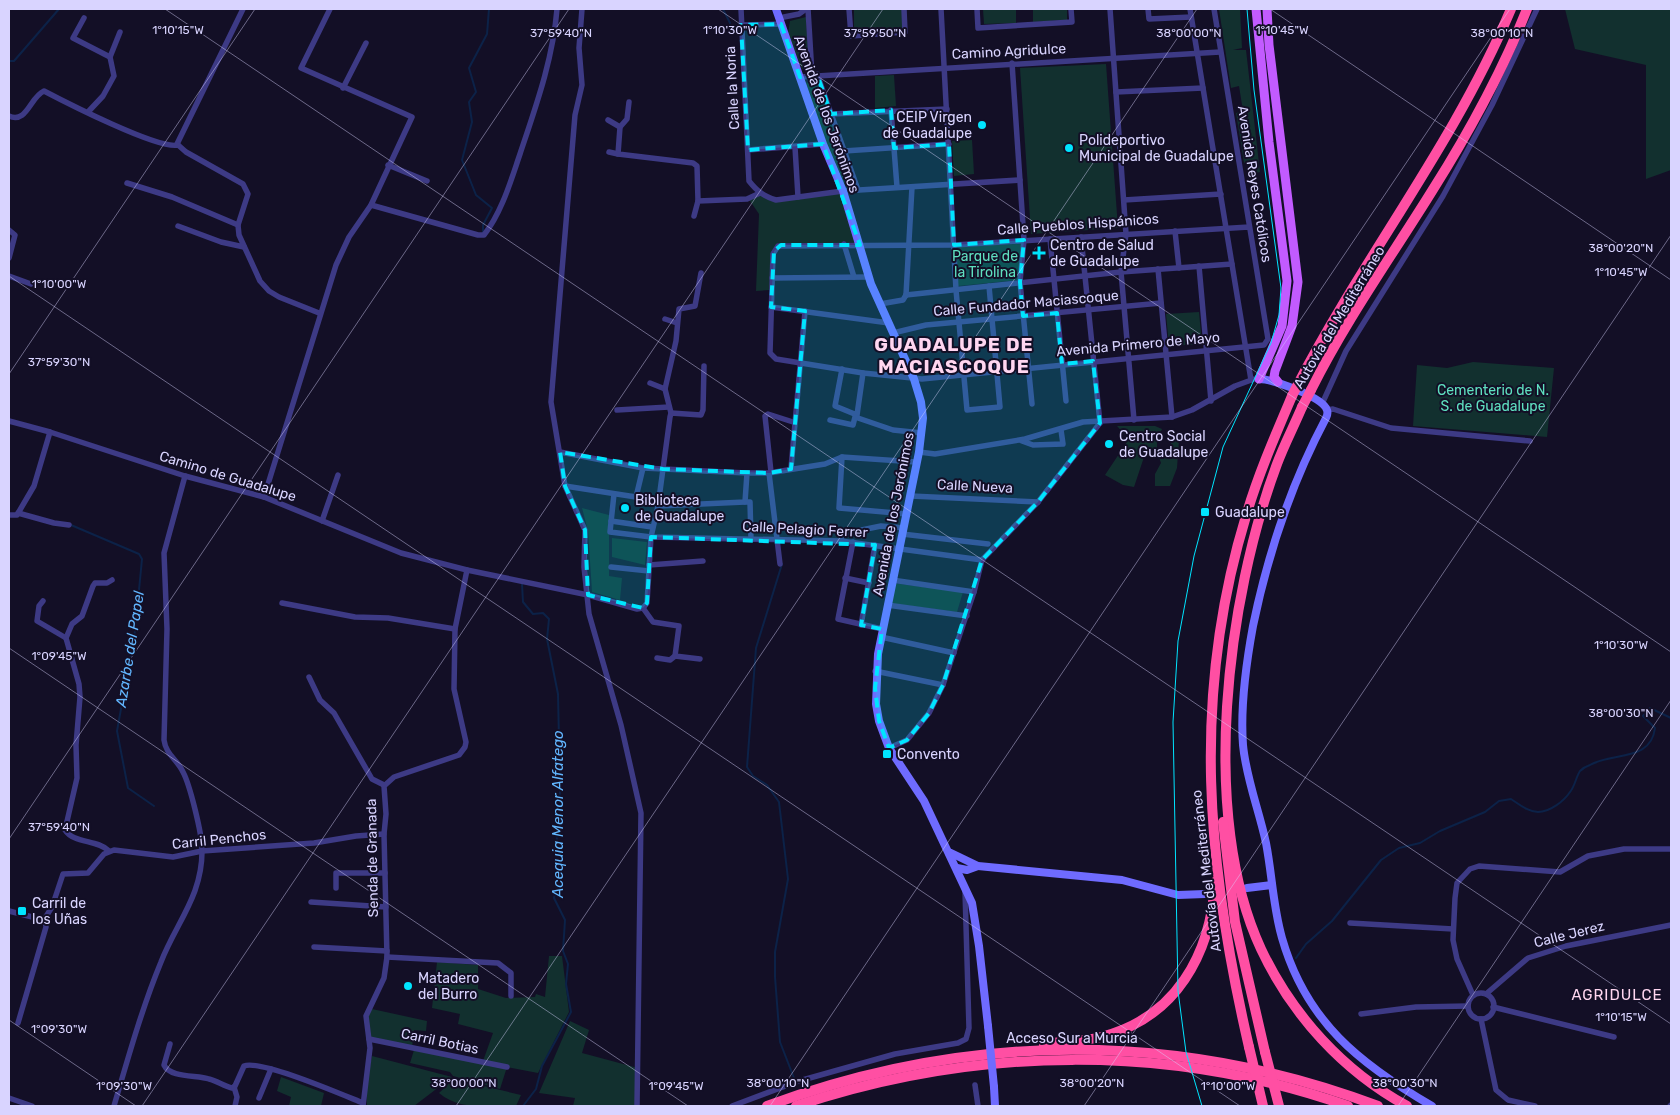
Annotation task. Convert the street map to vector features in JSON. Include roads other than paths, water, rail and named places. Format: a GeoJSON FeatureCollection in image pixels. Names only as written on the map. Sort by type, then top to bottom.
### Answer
{"type":"FeatureCollection","features":[{"type":"Feature","properties":{"kind":"highway","name":"Autovía del Mediterráneo"},"geometry":{"type":"LineString","coordinates":[[1263,1106],[1233,974],[1211,817],[1210,727],[1213,679],[1221,621],[1246,517],[1266,457],[1292,396],[1334,318],[1416,189],[1459,116],[1510,9]]}},
{"type":"Feature","properties":{"kind":"highway","name":"Autovía del Mediterráneo"},"geometry":{"type":"LineString","coordinates":[[1407,1106],[1366,1080],[1342,1060],[1312,1029],[1285,993],[1268,964],[1252,926],[1235,866],[1226,778],[1228,702],[1238,609],[1250,555],[1277,465],[1302,407],[1354,313],[1433,189],[1464,135],[1494,80],[1527,9]]}},
{"type":"Feature","properties":{"kind":"highway"},"geometry":{"type":"LineString","coordinates":[[1238,609],[1224,702],[1221,752],[1222,812],[1235,922],[1279,1106]]}},
{"type":"Feature","properties":{"kind":"highway"},"geometry":{"type":"LineString","coordinates":[[1026,1049],[1050,1043],[1093,1039],[1116,1032],[1141,1020],[1168,1000],[1190,972],[1206,939],[1212,912],[1216,860]]}},
{"type":"Feature","properties":{"kind":"highway","name":"Acceso Sur a Murcia"},"geometry":{"type":"LineString","coordinates":[[767,1106],[827,1086],[887,1070],[940,1060],[1026,1049],[1133,1052],[1208,1060],[1296,1079],[1378,1106]]}},
{"type":"Feature","properties":{"kind":"highway","name":"Acceso Sur a Murcia"},"geometry":{"type":"LineString","coordinates":[[796,1106],[893,1079],[941,1070],[1012,1062],[1079,1059],[1177,1065],[1292,1088],[1348,1106]]}},
{"type":"Feature","properties":{"kind":"highway"},"geometry":{"type":"LineString","coordinates":[[1239,1076],[1332,1106]]}},
{"type":"Feature","properties":{"kind":"main road"},"geometry":{"type":"LineString","coordinates":[[1256,9],[1272,169],[1287,281],[1282,326],[1258,379]]}},
{"type":"Feature","properties":{"kind":"main road"},"geometry":{"type":"LineString","coordinates":[[1267,9],[1269,44],[1298,282],[1292,326],[1275,371],[1274,377],[1278,382]]}},
{"type":"Feature","properties":{"kind":"main road"},"geometry":{"type":"LineString","coordinates":[[1258,379],[1284,348]]}},
{"type":"Feature","properties":{"kind":"street"},"geometry":{"type":"LineString","coordinates":[[178,145],[178,138],[243,9]]}},
{"type":"Feature","properties":{"kind":"street"},"geometry":{"type":"LineString","coordinates":[[264,497],[319,313],[339,256],[371,205],[412,117],[301,68],[330,9]]}},
{"type":"Feature","properties":{"kind":"street"},"geometry":{"type":"LineString","coordinates":[[371,205],[478,235],[484,234],[506,193],[540,98],[555,33],[557,9]]}},
{"type":"Feature","properties":{"kind":"street"},"geometry":{"type":"LineString","coordinates":[[582,9],[579,48],[582,85],[575,115],[551,402],[565,486],[585,530],[584,567],[590,614],[621,725],[642,813],[637,1106]]}},
{"type":"Feature","properties":{"kind":"street","name":"Calle la Noria"},"geometry":{"type":"LineString","coordinates":[[741,9],[750,181],[760,193]]}},
{"type":"Feature","properties":{"kind":"street","name":"Avenida de los Jerónimos"},"geometry":{"type":"LineString","coordinates":[[776,9],[823,144],[842,191],[869,278],[914,379],[921,402],[922,433],[919,452],[881,633],[875,671],[878,721],[889,748],[924,801],[972,903],[977,926],[995,1106]]}},
{"type":"Feature","properties":{"kind":"street"},"geometry":{"type":"LineString","coordinates":[[741,25],[780,21],[807,9]]}},
{"type":"Feature","properties":{"kind":"street","name":"Avenida de los Jerónimos"},"geometry":{"type":"LineString","coordinates":[[807,9],[814,74],[831,114],[858,190]]}},
{"type":"Feature","properties":{"kind":"street"},"geometry":{"type":"LineString","coordinates":[[849,9],[851,36],[905,32],[904,9]]}},
{"type":"Feature","properties":{"kind":"street"},"geometry":{"type":"LineString","coordinates":[[941,9],[948,109],[956,290],[967,410],[1000,407],[989,286]]}},
{"type":"Feature","properties":{"kind":"street"},"geometry":{"type":"LineString","coordinates":[[977,9],[978,28],[1072,22],[1071,9]]}},
{"type":"Feature","properties":{"kind":"street"},"geometry":{"type":"LineString","coordinates":[[1110,9],[1126,234],[1121,272],[1134,420]]}},
{"type":"Feature","properties":{"kind":"street"},"geometry":{"type":"LineString","coordinates":[[1148,9],[1148,19],[1191,17]]}},
{"type":"Feature","properties":{"kind":"street"},"geometry":{"type":"LineString","coordinates":[[1190,9],[1246,346],[1258,379]]}},
{"type":"Feature","properties":{"kind":"street","name":"Avenida Reyes Católicos"},"geometry":{"type":"LineString","coordinates":[[1214,9],[1268,339],[1264,344],[1246,346]]}},
{"type":"Feature","properties":{"kind":"street"},"geometry":{"type":"LineString","coordinates":[[1432,1106],[1387,1080],[1367,1065],[1330,1030],[1297,980],[1282,938],[1263,828],[1250,786],[1243,746],[1242,702],[1248,653],[1267,561],[1286,505],[1326,418],[1325,407],[1346,351],[1443,196],[1492,105],[1537,9]]}},
{"type":"Feature","properties":{"kind":"street"},"geometry":{"type":"LineString","coordinates":[[84,18],[73,38],[110,58]]}},
{"type":"Feature","properties":{"kind":"street"},"geometry":{"type":"LineString","coordinates":[[88,112],[103,96],[113,81],[114,76],[110,58],[120,32]]}},
{"type":"Feature","properties":{"kind":"street"},"geometry":{"type":"LineString","coordinates":[[343,88],[366,43]]}},
{"type":"Feature","properties":{"kind":"street","name":"Camino Agridulce"},"geometry":{"type":"LineString","coordinates":[[800,77],[814,74],[1220,52]]}},
{"type":"Feature","properties":{"kind":"street"},"geometry":{"type":"LineString","coordinates":[[1012,63],[1024,240],[1020,282],[1032,404]]}},
{"type":"Feature","properties":{"kind":"street"},"geometry":{"type":"LineString","coordinates":[[1116,92],[1203,88]]}},
{"type":"Feature","properties":{"kind":"street"},"geometry":{"type":"LineString","coordinates":[[9,116],[20,117],[38,95],[44,91],[122,128],[166,144],[178,145],[186,152],[231,175],[246,187],[248,194],[238,225],[244,247],[265,287],[279,297],[319,313]]}},
{"type":"Feature","properties":{"kind":"street"},"geometry":{"type":"LineString","coordinates":[[618,154],[620,127],[627,119],[629,102]]}},
{"type":"Feature","properties":{"kind":"street"},"geometry":{"type":"LineString","coordinates":[[831,114],[948,109]]}},
{"type":"Feature","properties":{"kind":"street"},"geometry":{"type":"LineString","coordinates":[[890,110],[897,187]]}},
{"type":"Feature","properties":{"kind":"street"},"geometry":{"type":"LineString","coordinates":[[608,120],[620,127]]}},
{"type":"Feature","properties":{"kind":"street"},"geometry":{"type":"LineString","coordinates":[[748,150],[823,144]]}},
{"type":"Feature","properties":{"kind":"street"},"geometry":{"type":"LineString","coordinates":[[844,151],[949,144]]}},
{"type":"Feature","properties":{"kind":"street"},"geometry":{"type":"LineString","coordinates":[[795,147],[798,197]]}},
{"type":"Feature","properties":{"kind":"street"},"geometry":{"type":"LineString","coordinates":[[609,152],[697,166],[698,201],[694,216]]}},
{"type":"Feature","properties":{"kind":"street"},"geometry":{"type":"LineString","coordinates":[[388,165],[427,181]]}},
{"type":"Feature","properties":{"kind":"street"},"geometry":{"type":"LineString","coordinates":[[698,201],[747,198],[760,193],[776,200],[842,191],[952,186],[1020,180]]}},
{"type":"Feature","properties":{"kind":"street"},"geometry":{"type":"LineString","coordinates":[[127,183],[172,197],[238,225]]}},
{"type":"Feature","properties":{"kind":"street"},"geometry":{"type":"LineString","coordinates":[[880,304],[903,300],[906,295],[912,188]]}},
{"type":"Feature","properties":{"kind":"street"},"geometry":{"type":"LineString","coordinates":[[1124,200],[1220,194]]}},
{"type":"Feature","properties":{"kind":"street"},"geometry":{"type":"LineString","coordinates":[[178,226],[221,242],[244,247]]}},
{"type":"Feature","properties":{"kind":"street","name":"Calle Pueblos Hispánicos"},"geometry":{"type":"LineString","coordinates":[[772,278],[774,251],[778,246],[844,244],[860,247],[954,245],[1249,227]]}},
{"type":"Feature","properties":{"kind":"street"},"geometry":{"type":"LineString","coordinates":[[9,230],[15,235],[9,258]]}},
{"type":"Feature","properties":{"kind":"street"},"geometry":{"type":"LineString","coordinates":[[1175,231],[1178,268]]}},
{"type":"Feature","properties":{"kind":"street"},"geometry":{"type":"LineString","coordinates":[[889,748],[907,740],[928,713],[943,684],[967,616],[982,560],[1038,502],[1100,423],[1081,237]]}},
{"type":"Feature","properties":{"kind":"street"},"geometry":{"type":"LineString","coordinates":[[1050,238],[1066,401]]}},
{"type":"Feature","properties":{"kind":"street"},"geometry":{"type":"LineString","coordinates":[[844,244],[854,277]]}},
{"type":"Feature","properties":{"kind":"street"},"geometry":{"type":"LineString","coordinates":[[906,295],[1121,272],[1232,264]]}},
{"type":"Feature","properties":{"kind":"street"},"geometry":{"type":"LineString","coordinates":[[1199,266],[1211,401]]}},
{"type":"Feature","properties":{"kind":"street"},"geometry":{"type":"LineString","coordinates":[[1158,269],[1172,417]]}},
{"type":"Feature","properties":{"kind":"street"},"geometry":{"type":"LineString","coordinates":[[657,658],[670,660],[675,656],[679,626],[653,622],[643,608],[647,603],[652,527],[658,506],[670,410],[665,389],[676,341],[679,309],[694,306],[700,274]]}},
{"type":"Feature","properties":{"kind":"street"},"geometry":{"type":"LineString","coordinates":[[9,276],[31,284]]}},
{"type":"Feature","properties":{"kind":"street"},"geometry":{"type":"LineString","coordinates":[[772,278],[869,278]]}},
{"type":"Feature","properties":{"kind":"street","name":"Avenida Primero de Mayo"},"geometry":{"type":"LineString","coordinates":[[772,278],[770,353],[776,359],[863,373],[914,379],[1246,346]]}},
{"type":"Feature","properties":{"kind":"street","name":"Calle Fundador Maciascoque"},"geometry":{"type":"LineString","coordinates":[[893,333],[926,325],[1161,303]]}},
{"type":"Feature","properties":{"kind":"street"},"geometry":{"type":"LineString","coordinates":[[771,307],[889,323]]}},
{"type":"Feature","properties":{"kind":"street"},"geometry":{"type":"LineString","coordinates":[[791,468],[805,311]]}},
{"type":"Feature","properties":{"kind":"street"},"geometry":{"type":"LineString","coordinates":[[665,319],[678,323]]}},
{"type":"Feature","properties":{"kind":"street"},"geometry":{"type":"LineString","coordinates":[[618,410],[670,410],[700,415],[703,410],[704,366]]}},
{"type":"Feature","properties":{"kind":"street"},"geometry":{"type":"LineString","coordinates":[[842,369],[835,406],[893,430],[922,433]]}},
{"type":"Feature","properties":{"kind":"street"},"geometry":{"type":"LineString","coordinates":[[830,420],[853,425],[863,373]]}},
{"type":"Feature","properties":{"kind":"street"},"geometry":{"type":"LineString","coordinates":[[919,452],[935,454],[1020,440],[1061,430],[1083,422],[1100,423],[1172,417],[1211,401],[1220,394],[1258,379],[1278,382],[1325,407],[1391,428],[1530,441]]}},
{"type":"Feature","properties":{"kind":"street"},"geometry":{"type":"LineString","coordinates":[[650,383],[665,389]]}},
{"type":"Feature","properties":{"kind":"street"},"geometry":{"type":"LineString","coordinates":[[780,564],[765,416],[794,422]]}},
{"type":"Feature","properties":{"kind":"street","name":"Camino de Guadalupe"},"geometry":{"type":"LineString","coordinates":[[9,421],[50,432],[185,476],[264,497],[400,554],[643,608]]}},
{"type":"Feature","properties":{"kind":"street"},"geometry":{"type":"LineString","coordinates":[[1020,440],[1033,445],[1063,444],[1061,430]]}},
{"type":"Feature","properties":{"kind":"street"},"geometry":{"type":"LineString","coordinates":[[18,513],[34,486],[50,432]]}},
{"type":"Feature","properties":{"kind":"street"},"geometry":{"type":"LineString","coordinates":[[560,452],[643,468],[747,473],[770,473],[791,468],[825,464],[842,457],[916,462]]}},
{"type":"Feature","properties":{"kind":"street"},"geometry":{"type":"LineString","coordinates":[[842,457],[839,508],[907,514]]}},
{"type":"Feature","properties":{"kind":"street"},"geometry":{"type":"LineString","coordinates":[[565,486],[636,497],[643,468]]}},
{"type":"Feature","properties":{"kind":"street"},"geometry":{"type":"LineString","coordinates":[[745,502],[747,473]]}},
{"type":"Feature","properties":{"kind":"street"},"geometry":{"type":"LineString","coordinates":[[322,521],[338,475]]}},
{"type":"Feature","properties":{"kind":"street"},"geometry":{"type":"LineString","coordinates":[[114,1106],[161,961],[192,899],[202,851],[185,775],[178,763],[168,754],[164,740],[167,629],[164,553],[185,476]]}},
{"type":"Feature","properties":{"kind":"street"},"geometry":{"type":"LineString","coordinates":[[614,494],[611,521],[652,527]]}},
{"type":"Feature","properties":{"kind":"street","name":"Calle Nueva"},"geometry":{"type":"LineString","coordinates":[[911,496],[1038,502]]}},
{"type":"Feature","properties":{"kind":"street"},"geometry":{"type":"LineString","coordinates":[[658,506],[750,502],[751,539]]}},
{"type":"Feature","properties":{"kind":"street"},"geometry":{"type":"LineString","coordinates":[[9,515],[18,513],[54,523],[69,524]]}},
{"type":"Feature","properties":{"kind":"street","name":"Calle Pelagio Ferrer"},"geometry":{"type":"LineString","coordinates":[[611,521],[610,532],[651,537],[841,541],[982,560]]}},
{"type":"Feature","properties":{"kind":"street"},"geometry":{"type":"LineString","coordinates":[[841,541],[842,534],[881,526],[988,544]]}},
{"type":"Feature","properties":{"kind":"street"},"geometry":{"type":"LineString","coordinates":[[853,542],[838,619],[861,624],[881,633],[954,653]]}},
{"type":"Feature","properties":{"kind":"street"},"geometry":{"type":"LineString","coordinates":[[861,624],[875,545]]}},
{"type":"Feature","properties":{"kind":"street"},"geometry":{"type":"LineString","coordinates":[[612,567],[649,568],[703,561]]}},
{"type":"Feature","properties":{"kind":"street","name":"Senda de Granada"},"geometry":{"type":"LineString","coordinates":[[363,1104],[370,1051],[366,1016],[384,978],[387,954],[384,873],[386,814],[384,785],[394,777],[459,754],[465,748],[466,742],[454,689],[455,629],[467,570]]}},
{"type":"Feature","properties":{"kind":"street"},"geometry":{"type":"LineString","coordinates":[[845,578],[869,583]]}},
{"type":"Feature","properties":{"kind":"street"},"geometry":{"type":"LineString","coordinates":[[18,1023],[46,926],[45,918],[52,907],[63,874],[88,873],[109,851],[98,844],[70,836],[65,830],[77,778],[76,745],[80,697],[66,638],[72,624],[82,616],[95,583],[107,583],[112,580]]}},
{"type":"Feature","properties":{"kind":"street"},"geometry":{"type":"LineString","coordinates":[[892,580],[974,592]]}},
{"type":"Feature","properties":{"kind":"street"},"geometry":{"type":"LineString","coordinates":[[43,601],[37,621],[66,638]]}},
{"type":"Feature","properties":{"kind":"street"},"geometry":{"type":"LineString","coordinates":[[282,603],[355,617],[388,618],[455,629]]}},
{"type":"Feature","properties":{"kind":"street"},"geometry":{"type":"LineString","coordinates":[[887,605],[967,616]]}},
{"type":"Feature","properties":{"kind":"street"},"geometry":{"type":"LineString","coordinates":[[675,656],[700,659]]}},
{"type":"Feature","properties":{"kind":"street"},"geometry":{"type":"LineString","coordinates":[[875,671],[943,684]]}},
{"type":"Feature","properties":{"kind":"street"},"geometry":{"type":"LineString","coordinates":[[310,677],[320,700],[334,713],[372,779],[384,785]]}},
{"type":"Feature","properties":{"kind":"street","name":"Carril Penchos"},"geometry":{"type":"LineString","coordinates":[[109,851],[120,850],[167,857],[202,851],[314,843],[356,836],[384,834]]}},
{"type":"Feature","properties":{"kind":"street"},"geometry":{"type":"LineString","coordinates":[[1468,1006],[1473,996],[1457,959],[1453,929],[1457,883],[1470,869],[1479,866],[1560,872],[1580,859],[1593,855],[1624,849],[1671,849]]}},
{"type":"Feature","properties":{"kind":"street"},"geometry":{"type":"LineString","coordinates":[[948,851],[975,868]]}},
{"type":"Feature","properties":{"kind":"street"},"geometry":{"type":"LineString","coordinates":[[965,861],[960,862],[957,868],[1122,880],[1178,895],[1205,894]]}},
{"type":"Feature","properties":{"kind":"street"},"geometry":{"type":"LineString","coordinates":[[732,1106],[799,1081],[895,1054],[958,1043],[966,1038],[969,1028],[965,886],[966,877],[975,868]]}},
{"type":"Feature","properties":{"kind":"street"},"geometry":{"type":"LineString","coordinates":[[336,888],[336,873],[384,873]]}},
{"type":"Feature","properties":{"kind":"street"},"geometry":{"type":"LineString","coordinates":[[1247,888],[1272,885]]}},
{"type":"Feature","properties":{"kind":"street"},"geometry":{"type":"LineString","coordinates":[[311,902],[386,907]]}},
{"type":"Feature","properties":{"kind":"street"},"geometry":{"type":"LineString","coordinates":[[9,912],[40,919],[45,918]]}},
{"type":"Feature","properties":{"kind":"street"},"geometry":{"type":"LineString","coordinates":[[1350,923],[1453,929]]}},
{"type":"Feature","properties":{"kind":"street","name":"Calle Jerez"},"geometry":{"type":"LineString","coordinates":[[1486,994],[1528,958],[1566,946],[1671,925]]}},
{"type":"Feature","properties":{"kind":"street"},"geometry":{"type":"LineString","coordinates":[[314,947],[498,963],[511,973],[511,996]]}},
{"type":"Feature","properties":{"kind":"street"},"geometry":{"type":"LineString","coordinates":[[1468,1006],[1473,1016],[1481,1019],[1489,1015],[1493,1008],[1493,1002],[1486,994],[1473,996]]}},
{"type":"Feature","properties":{"kind":"street"},"geometry":{"type":"LineString","coordinates":[[1361,1014],[1416,1007],[1468,1006]]}},
{"type":"Feature","properties":{"kind":"street"},"geometry":{"type":"LineString","coordinates":[[1493,1008],[1614,1037]]}},
{"type":"Feature","properties":{"kind":"street"},"geometry":{"type":"LineString","coordinates":[[1481,1019],[1496,1090],[1508,1100],[1535,1106]]}},
{"type":"Feature","properties":{"kind":"street","name":"Carril Botias"},"geometry":{"type":"LineString","coordinates":[[369,1038],[507,1067]]}},
{"type":"Feature","properties":{"kind":"street"},"geometry":{"type":"LineString","coordinates":[[170,1044],[164,1065],[166,1069],[193,1077],[206,1078],[234,1087]]}},
{"type":"Feature","properties":{"kind":"street"},"geometry":{"type":"LineString","coordinates":[[235,1106],[237,1097],[234,1087],[240,1072],[247,1065],[255,1064],[363,1104]]}},
{"type":"Feature","properties":{"kind":"street"},"geometry":{"type":"LineString","coordinates":[[259,1098],[271,1069]]}},
{"type":"Feature","properties":{"kind":"street"},"geometry":{"type":"LineString","coordinates":[[976,1085],[978,1106]]}},
{"type":"Feature","properties":{"kind":"street"},"geometry":{"type":"LineString","coordinates":[[9,1098],[32,1106]]}},
{"type":"Feature","properties":{"kind":"waterway"},"geometry":{"type":"LineString","coordinates":[[9,61],[14,61],[59,9]]}},
{"type":"Feature","properties":{"kind":"waterway","name":"Acequia Menor Alfatego"},"geometry":{"type":"LineString","coordinates":[[483,233],[483,225],[492,208],[476,195],[462,160],[472,122],[469,102],[476,92],[469,68],[487,34],[489,9]]}},
{"type":"Feature","properties":{"kind":"waterway"},"geometry":{"type":"LineString","coordinates":[[723,9],[730,23]]}},
{"type":"Feature","properties":{"kind":"waterway","name":"Azarbe del Papel"},"geometry":{"type":"LineString","coordinates":[[71,525],[139,554],[142,559],[135,631],[117,731],[128,788],[154,806]]}},
{"type":"Feature","properties":{"kind":"waterway"},"geometry":{"type":"LineString","coordinates":[[782,564],[756,648],[747,767],[753,776],[767,785],[779,802],[788,879],[775,952],[775,977],[780,1042],[794,1078]]}},
{"type":"Feature","properties":{"kind":"waterway","name":"Acequia Menor Alfatego"},"geometry":{"type":"LineString","coordinates":[[522,584],[523,602],[533,614],[543,613],[549,619],[547,639],[558,694],[559,740],[555,757],[561,777],[556,850],[560,871],[554,898],[565,920],[563,951],[568,964],[566,984],[571,1012],[542,1066],[536,1089],[523,1106]]}},
{"type":"Feature","properties":{"kind":"waterway"},"geometry":{"type":"LineString","coordinates":[[1296,958],[1306,944],[1332,921],[1381,860],[1399,848],[1420,843],[1440,831],[1485,812],[1499,801],[1511,799],[1534,812],[1543,812],[1552,808],[1567,795],[1580,771],[1584,768],[1599,761],[1639,751],[1646,746],[1652,739],[1655,728],[1643,716],[1650,708],[1671,718]]}},
{"type":"Feature","properties":{"kind":"tram line"},"geometry":{"type":"LineString","coordinates":[[1202,1106],[1186,1052],[1178,991],[1173,722],[1178,641],[1194,556],[1223,447],[1271,343],[1279,315],[1281,288],[1254,90],[1247,9]]}},
{"type":"Feature","properties":{"kind":"place","name":"CEIP Virgen de Guadalupe"},"geometry":{"type":"Point","coordinates":[982,125]}},
{"type":"Feature","properties":{"kind":"place","name":"Polideportivo Municipal de Guadalupe"},"geometry":{"type":"Point","coordinates":[1069,148]}},
{"type":"Feature","properties":{"kind":"place","name":"Centro de Salud de Guadalupe"},"geometry":{"type":"Point","coordinates":[1039,253]}},
{"type":"Feature","properties":{"kind":"place","name":"Centro Social de Guadalupe"},"geometry":{"type":"Point","coordinates":[1109,444]}},
{"type":"Feature","properties":{"kind":"place","name":"Biblioteca de Guadalupe"},"geometry":{"type":"Point","coordinates":[625,508]}},
{"type":"Feature","properties":{"kind":"place","name":"Guadalupe"},"geometry":{"type":"Point","coordinates":[1205,512]}},
{"type":"Feature","properties":{"kind":"place","name":"Convento"},"geometry":{"type":"Point","coordinates":[887,754]}},
{"type":"Feature","properties":{"kind":"place","name":"Carril de los Uñas"},"geometry":{"type":"Point","coordinates":[22,911]}},
{"type":"Feature","properties":{"kind":"place","name":"Matadero del Burro"},"geometry":{"type":"Point","coordinates":[408,986]}},
{"type":"Feature","properties":{"kind":"district","name":"GUADALUPE DE MACIASCOQUE"},"geometry":{"type":"Point","coordinates":[954,355]}},
{"type":"Feature","properties":{"kind":"district","name":"AGRIDULCE"},"geometry":{"type":"Point","coordinates":[1617,995]}},
{"type":"Feature","properties":{"kind":"park label","name":"Parque de la Tirolina"},"geometry":{"type":"Point","coordinates":[985,264]}},
{"type":"Feature","properties":{"kind":"park label","name":"Cementerio de N. S. de Guadalupe"},"geometry":{"type":"Point","coordinates":[1493,398]}}]}
